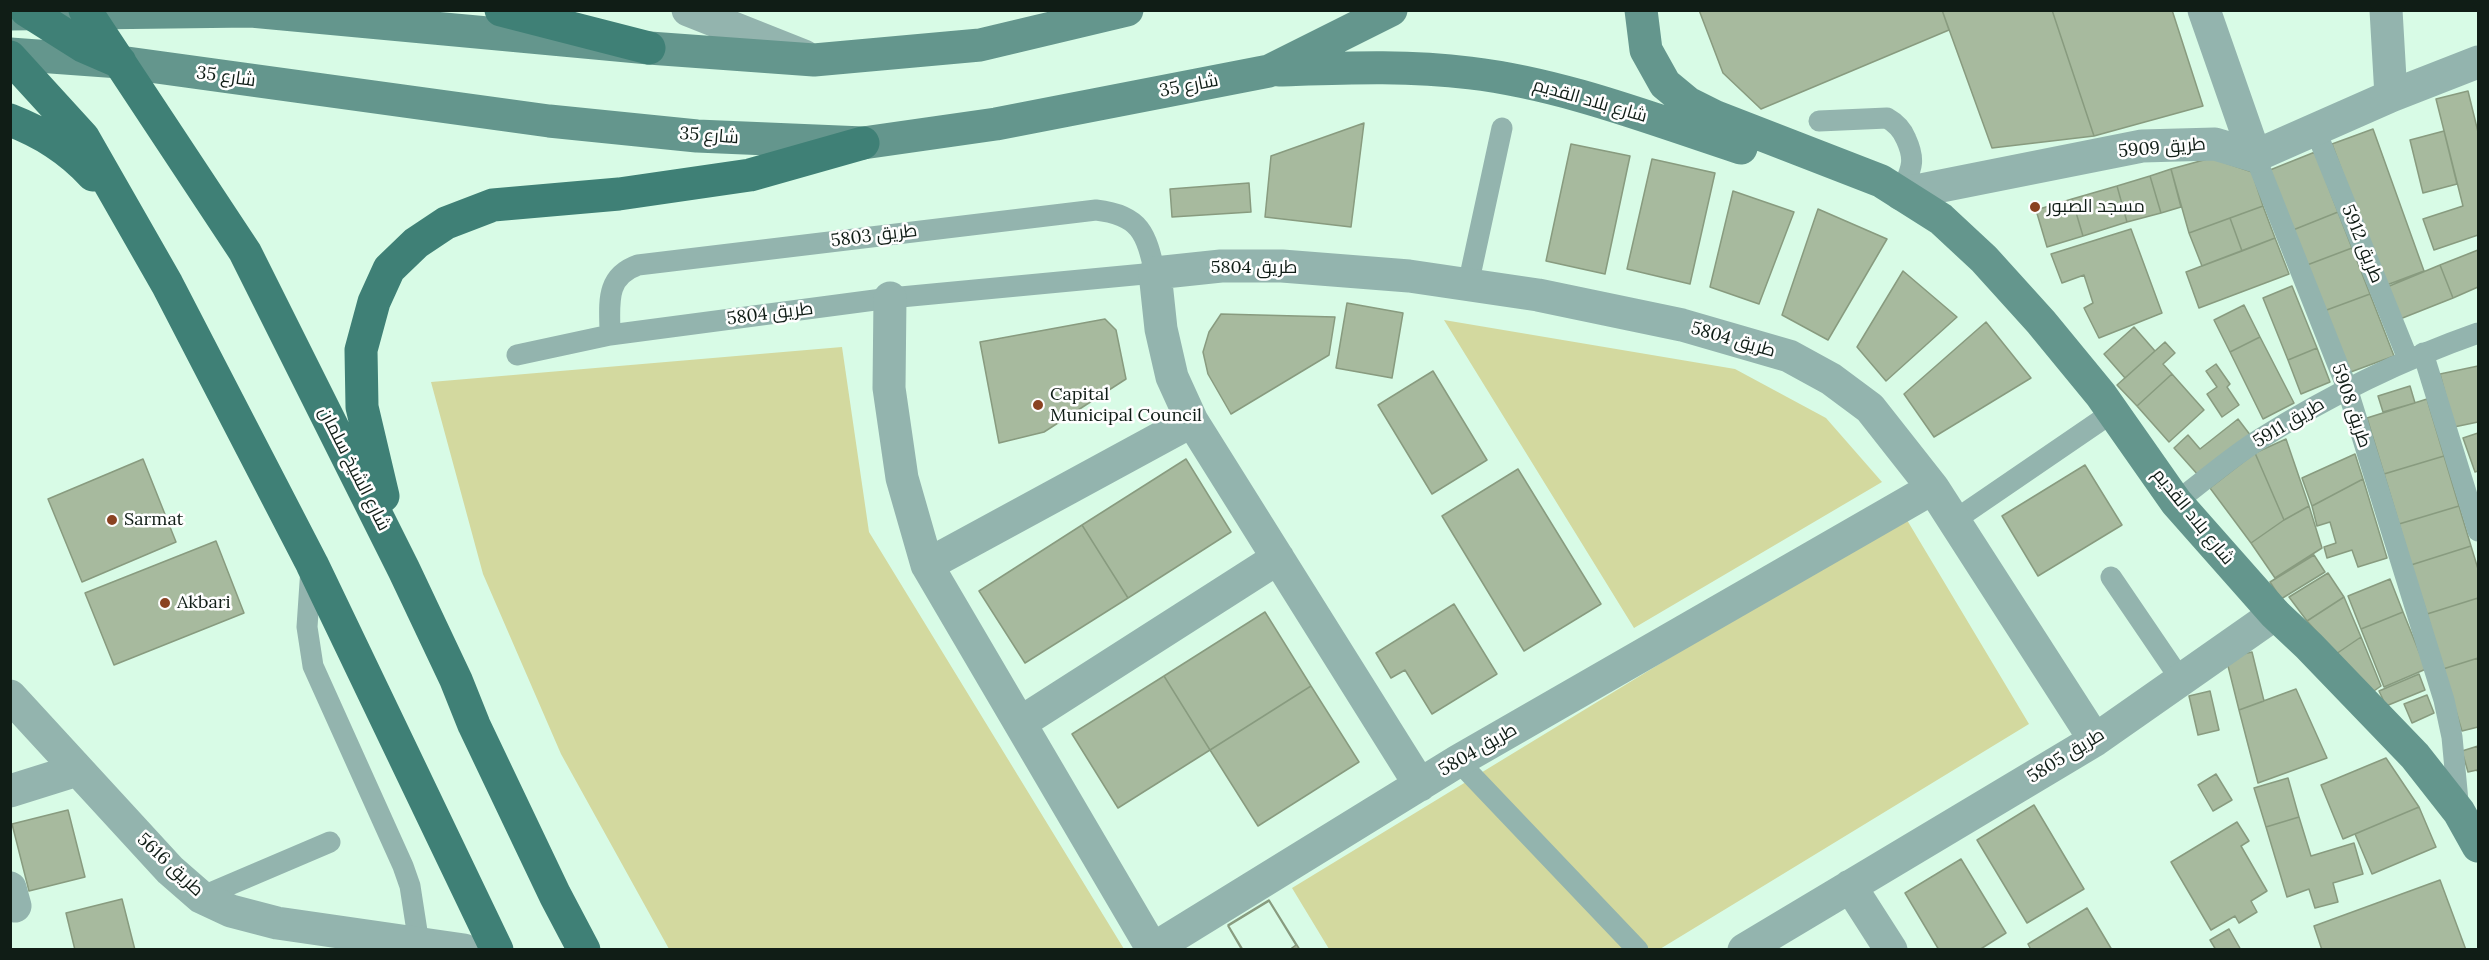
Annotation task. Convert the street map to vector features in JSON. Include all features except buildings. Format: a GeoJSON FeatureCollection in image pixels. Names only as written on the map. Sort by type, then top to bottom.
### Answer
{"type":"FeatureCollection","features":[{"type":"Feature","properties":{"kind":"main road"},"geometry":{"type":"LineString","coordinates":[[22,12],[251,10],[649,48],[814,60],[980,45],[1127,10]]}},
{"type":"Feature","properties":{"kind":"main road"},"geometry":{"type":"LineString","coordinates":[[501,10],[649,48]]}},
{"type":"Feature","properties":{"kind":"main road","name":"شارع 35"},"geometry":{"type":"LineString","coordinates":[[10,55],[120,62],[549,121],[697,136],[863,143],[996,124],[1269,71],[1391,10]]}},
{"type":"Feature","properties":{"kind":"main road","name":"شارع بلاد القديم"},"geometry":{"type":"LineString","coordinates":[[1641,10],[1646,50],[1665,84],[1688,103],[1716,117],[1871,176],[1941,219],[1984,259],[2042,322],[2113,412],[2176,502],[2275,614],[2415,756],[2459,812],[2478,846]]}},
{"type":"Feature","properties":{"kind":"main road"},"geometry":{"type":"LineString","coordinates":[[22,12],[83,46],[120,62]]}},
{"type":"Feature","properties":{"kind":"main road","name":"شارع الشيخ سلمان"},"geometry":{"type":"LineString","coordinates":[[86,12],[245,252],[404,570],[456,680],[474,725],[555,895],[584,950]]}},
{"type":"Feature","properties":{"kind":"main road"},"geometry":{"type":"LineString","coordinates":[[10,55],[83,137],[166,284],[312,564],[497,950]]}},
{"type":"Feature","properties":{"kind":"main road","name":"شارع بلاد القديم"},"geometry":{"type":"LineString","coordinates":[[1269,71],[1394,66],[1471,73],[1547,87],[1876,191],[1901,194]]}},
{"type":"Feature","properties":{"kind":"main road"},"geometry":{"type":"LineString","coordinates":[[10,120],[34,129],[71,152],[121,204]]}},
{"type":"Feature","properties":{"kind":"main road"},"geometry":{"type":"LineString","coordinates":[[404,570],[374,466],[362,407],[361,350],[374,302],[389,269],[416,243],[446,223],[493,204],[619,194],[750,175],[863,143]]}},
{"type":"Feature","properties":{"kind":"street"},"geometry":{"type":"LineString","coordinates":[[688,10],[814,60]]}},
{"type":"Feature","properties":{"kind":"street","name":"طريق 5908"},"geometry":{"type":"LineString","coordinates":[[2204,10],[2255,156]]}},
{"type":"Feature","properties":{"kind":"street"},"geometry":{"type":"LineString","coordinates":[[2386,10],[2391,96]]}},
{"type":"Feature","properties":{"kind":"street"},"geometry":{"type":"LineString","coordinates":[[2255,156],[2391,96],[2478,62]]}},
{"type":"Feature","properties":{"kind":"street","name":"طريق 5909"},"geometry":{"type":"LineString","coordinates":[[1901,194],[2142,146],[2215,144],[2255,156]]}},
{"type":"Feature","properties":{"kind":"street","name":"طريق 5804"},"geometry":{"type":"LineString","coordinates":[[1155,273],[1221,266],[1282,266],[1409,276],[1538,295],[1682,325],[1789,356],[1831,379],[1870,408],[1934,488],[2095,740]]}},
{"type":"Feature","properties":{"kind":"street"},"geometry":{"type":"LineString","coordinates":[[1155,273],[1161,329],[1172,377],[1192,421],[1420,785]]}},
{"type":"Feature","properties":{"kind":"street"},"geometry":{"type":"LineString","coordinates":[[890,298],[889,388],[902,478],[927,565],[1153,950]]}},
{"type":"Feature","properties":{"kind":"street"},"geometry":{"type":"LineString","coordinates":[[927,565],[1192,421]]}},
{"type":"Feature","properties":{"kind":"street","name":"طريق 5804"},"geometry":{"type":"LineString","coordinates":[[1153,950],[1458,761],[1934,488]]}},
{"type":"Feature","properties":{"kind":"street"},"geometry":{"type":"LineString","coordinates":[[1020,723],[1278,558]]}},
{"type":"Feature","properties":{"kind":"street","name":"طريق 5805"},"geometry":{"type":"LineString","coordinates":[[1744,950],[2095,740],[2275,614]]}},
{"type":"Feature","properties":{"kind":"street","name":"طريق 5616"},"geometry":{"type":"LineString","coordinates":[[10,696],[170,870],[201,897],[254,919],[360,942],[419,944],[464,950]]}},
{"type":"Feature","properties":{"kind":"street"},"geometry":{"type":"LineString","coordinates":[[10,791],[76,770]]}},
{"type":"Feature","properties":{"kind":"street"},"geometry":{"type":"LineString","coordinates":[[1850,886],[1891,950]]}},
{"type":"Feature","properties":{"kind":"lane"},"geometry":{"type":"LineString","coordinates":[[1819,121],[1887,118],[1894,121],[1904,134],[1913,153],[1912,164],[1901,194]]}},
{"type":"Feature","properties":{"kind":"lane"},"geometry":{"type":"LineString","coordinates":[[1468,285],[1502,128]]}},
{"type":"Feature","properties":{"kind":"lane","name":"طريق 5912"},"geometry":{"type":"LineString","coordinates":[[2315,129],[2415,356],[2478,531]]}},
{"type":"Feature","properties":{"kind":"lane","name":"طريق 5908"},"geometry":{"type":"LineString","coordinates":[[2255,156],[2347,388],[2444,700],[2452,738],[2459,812]]}},
{"type":"Feature","properties":{"kind":"lane","name":"طريق 5803"},"geometry":{"type":"LineString","coordinates":[[610,335],[612,287],[618,276],[627,268],[638,265],[1096,210],[1118,213],[1137,225],[1148,245],[1155,273]]}},
{"type":"Feature","properties":{"kind":"lane","name":"طريق 5804"},"geometry":{"type":"LineString","coordinates":[[517,355],[610,335],[890,298],[1155,273]]}},
{"type":"Feature","properties":{"kind":"lane","name":"طريق 5911"},"geometry":{"type":"LineString","coordinates":[[2176,502],[2259,440],[2347,388],[2415,356],[2478,333]]}},
{"type":"Feature","properties":{"kind":"lane"},"geometry":{"type":"LineString","coordinates":[[1954,520],[2113,412]]}},
{"type":"Feature","properties":{"kind":"lane"},"geometry":{"type":"LineString","coordinates":[[312,564],[307,627],[314,666],[403,866],[410,886],[419,944]]}},
{"type":"Feature","properties":{"kind":"lane"},"geometry":{"type":"LineString","coordinates":[[2111,577],[2181,680]]}},
{"type":"Feature","properties":{"kind":"lane"},"geometry":{"type":"LineString","coordinates":[[1458,761],[1638,950]]}},
{"type":"Feature","properties":{"kind":"lane"},"geometry":{"type":"LineString","coordinates":[[201,897],[330,842]]}},
{"type":"Feature","properties":{"kind":"green space"},"geometry":{"type":"Polygon","coordinates":[[[1444,320],[1735,369],[1826,418],[1882,482],[1634,628],[1444,320]]]}},
{"type":"Feature","properties":{"kind":"green space"},"geometry":{"type":"Polygon","coordinates":[[[842,347],[869,532],[1124,949],[669,949],[561,754],[483,574],[431,382],[842,347]]]}},
{"type":"Feature","properties":{"kind":"green space"},"geometry":{"type":"Polygon","coordinates":[[[1904,515],[2029,724],[1660,949],[1329,949],[1292,888],[1904,515]]]}},
{"type":"Feature","properties":{"kind":"place","name":"مسجد الصبور"},"geometry":{"type":"Point","coordinates":[2035,207]}},
{"type":"Feature","properties":{"kind":"place","name":"Capital Municipal Council"},"geometry":{"type":"Point","coordinates":[1038,405]}},
{"type":"Feature","properties":{"kind":"place","name":"Sarmat"},"geometry":{"type":"Point","coordinates":[112,520]}},
{"type":"Feature","properties":{"kind":"place","name":"Akbari"},"geometry":{"type":"Point","coordinates":[165,603]}}]}
